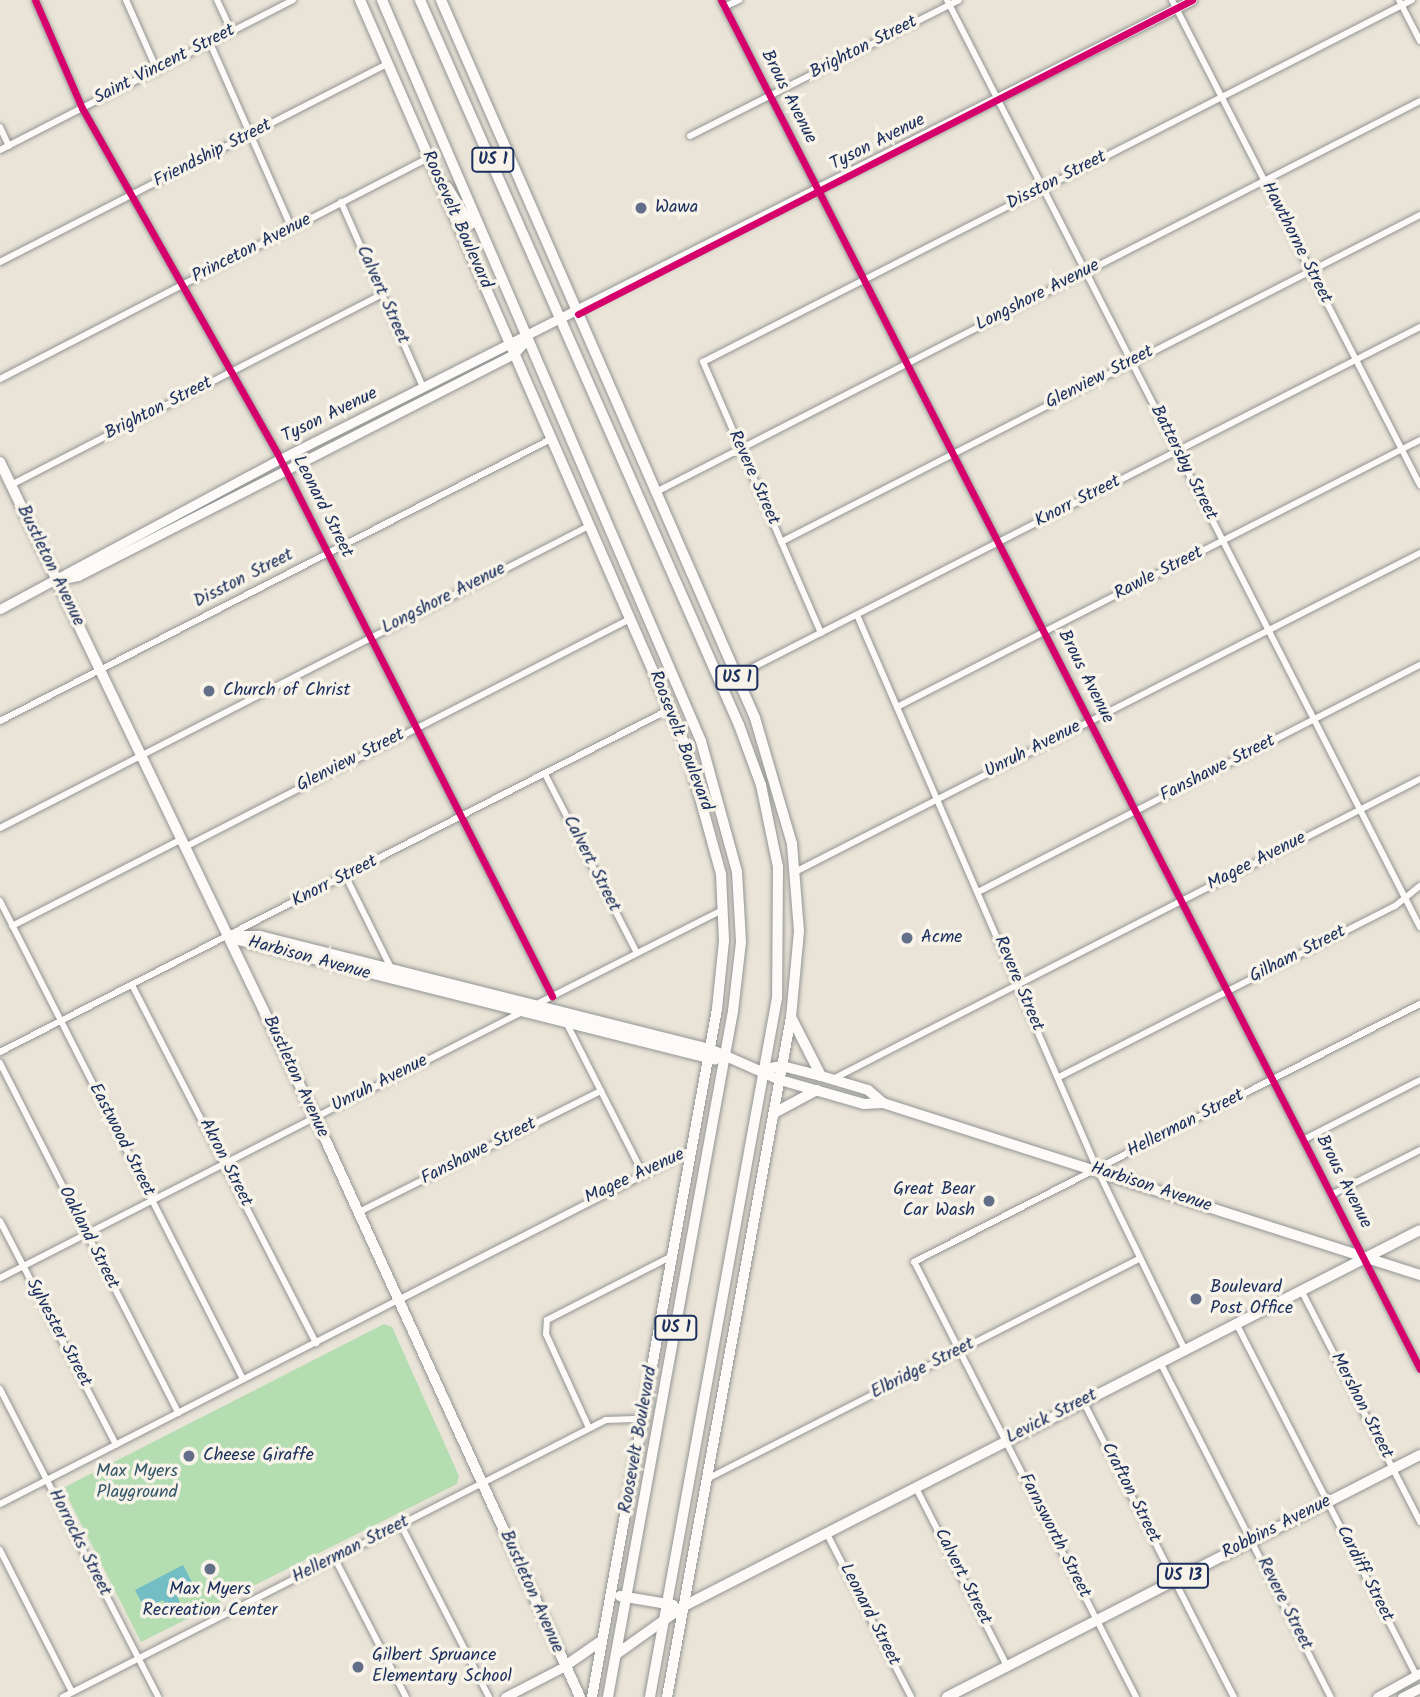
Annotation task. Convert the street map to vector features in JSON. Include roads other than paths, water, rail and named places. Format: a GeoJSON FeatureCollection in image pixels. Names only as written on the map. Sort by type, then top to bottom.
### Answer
{"type":"FeatureCollection","features":[{"type":"Feature","properties":{"kind":"highway","name":"Roosevelt Boulevard"},"geometry":{"type":"LineString","coordinates":[[360,0],[670,709],[706,801],[724,909],[708,1062],[592,1697]]}},
{"type":"Feature","properties":{"kind":"highway","name":"Roosevelt Boulevard"},"geometry":{"type":"LineString","coordinates":[[382,0],[722,797],[741,924],[725,1059],[608,1697]]}},
{"type":"Feature","properties":{"kind":"highway","name":"US 1"},"geometry":{"type":"LineString","coordinates":[[419,0],[563,321],[739,725],[766,805],[782,924],[765,1069],[650,1697]]}},
{"type":"Feature","properties":{"kind":"highway","name":"US 1"},"geometry":{"type":"LineString","coordinates":[[441,0],[736,676],[777,780],[795,872],[799,943],[791,1017],[667,1697]]}},
{"type":"Feature","properties":{"kind":"highway"},"geometry":{"type":"LineString","coordinates":[[429,158],[488,252]]}},
{"type":"Feature","properties":{"kind":"highway"},"geometry":{"type":"LineString","coordinates":[[791,1017],[826,1077]]}},
{"type":"Feature","properties":{"kind":"highway"},"geometry":{"type":"LineString","coordinates":[[774,1112],[817,1090]]}},
{"type":"Feature","properties":{"kind":"highway"},"geometry":{"type":"LineString","coordinates":[[731,1252],[761,1184]]}},
{"type":"Feature","properties":{"kind":"highway","name":"Levick Street"},"geometry":{"type":"LineString","coordinates":[[616,1655],[684,1606],[1420,1230]]}},
{"type":"Feature","properties":{"kind":"highway"},"geometry":{"type":"LineString","coordinates":[[656,1347],[660,1411]]}},
{"type":"Feature","properties":{"kind":"highway"},"geometry":{"type":"LineString","coordinates":[[709,1377],[712,1450]]}},
{"type":"Feature","properties":{"kind":"highway","name":"Robbins Avenue"},"geometry":{"type":"LineString","coordinates":[[947,1697],[1420,1455]]}},
{"type":"Feature","properties":{"kind":"highway"},"geometry":{"type":"LineString","coordinates":[[610,1595],[684,1606]]}},
{"type":"Feature","properties":{"kind":"main road","name":"Bustleton Avenue"},"geometry":{"type":"LineString","coordinates":[[0,462],[315,1117],[580,1697]]}},
{"type":"Feature","properties":{"kind":"main road","name":"Harbison Avenue"},"geometry":{"type":"LineString","coordinates":[[228,936],[708,1062],[725,1059]]}},
{"type":"Feature","properties":{"kind":"main road","name":"Harbison Avenue"},"geometry":{"type":"LineString","coordinates":[[228,936],[260,936],[710,1049],[725,1059],[765,1069],[780,1080],[864,1104],[883,1102]]}},
{"type":"Feature","properties":{"kind":"main road","name":"Harbison Avenue"},"geometry":{"type":"LineString","coordinates":[[765,1069],[782,1066],[868,1090],[883,1102],[1420,1275]]}},
{"type":"Feature","properties":{"kind":"main road"},"geometry":{"type":"LineString","coordinates":[[565,1667],[595,1650],[603,1638]]}},
{"type":"Feature","properties":{"kind":"street","name":"Leonard Street"},"geometry":{"type":"LineString","coordinates":[[35,0],[82,108],[280,459],[552,996]]}},
{"type":"Feature","properties":{"kind":"street"},"geometry":{"type":"LineString","coordinates":[[126,0],[156,70]]}},
{"type":"Feature","properties":{"kind":"street"},"geometry":{"type":"LineString","coordinates":[[217,0],[232,32]]}},
{"type":"Feature","properties":{"kind":"street","name":"Saint Vincent Street"},"geometry":{"type":"LineString","coordinates":[[0,150],[293,0]]}},
{"type":"Feature","properties":{"kind":"street","name":"Brous Avenue"},"geometry":{"type":"LineString","coordinates":[[721,0],[1420,1368]]}},
{"type":"Feature","properties":{"kind":"street"},"geometry":{"type":"LineString","coordinates":[[724,7],[739,0]]}},
{"type":"Feature","properties":{"kind":"street","name":"Brighton Street"},"geometry":{"type":"LineString","coordinates":[[690,136],[948,2],[959,0]]}},
{"type":"Feature","properties":{"kind":"street","name":"Tyson Avenue"},"geometry":{"type":"LineString","coordinates":[[56,580],[78,576],[404,409],[526,340],[998,99],[1174,4],[1192,0]]}},
{"type":"Feature","properties":{"kind":"street","name":"Disston Street"},"geometry":{"type":"LineString","coordinates":[[703,362],[1400,3],[1412,0]]}},
{"type":"Feature","properties":{"kind":"street","name":"Battersby Street"},"geometry":{"type":"LineString","coordinates":[[948,2],[1420,927]]}},
{"type":"Feature","properties":{"kind":"street"},"geometry":{"type":"LineString","coordinates":[[1400,3],[1420,41]]}},
{"type":"Feature","properties":{"kind":"street","name":"Hawthorne Street"},"geometry":{"type":"LineString","coordinates":[[1174,4],[1420,485]]}},
{"type":"Feature","properties":{"kind":"street"},"geometry":{"type":"LineString","coordinates":[[210,43],[292,229]]}},
{"type":"Feature","properties":{"kind":"street","name":"Friendship Street"},"geometry":{"type":"LineString","coordinates":[[0,262],[387,64]]}},
{"type":"Feature","properties":{"kind":"street","name":"Longshore Avenue"},"geometry":{"type":"LineString","coordinates":[[656,492],[1420,101]]}},
{"type":"Feature","properties":{"kind":"street"},"geometry":{"type":"LineString","coordinates":[[0,127],[9,146]]}},
{"type":"Feature","properties":{"kind":"street","name":"Princeton Avenue"},"geometry":{"type":"LineString","coordinates":[[0,379],[429,158]]}},
{"type":"Feature","properties":{"kind":"street","name":"Calvert Street"},"geometry":{"type":"LineString","coordinates":[[341,202],[423,387]]}},
{"type":"Feature","properties":{"kind":"street","name":"Glenview Street"},"geometry":{"type":"LineString","coordinates":[[781,542],[1420,215]]}},
{"type":"Feature","properties":{"kind":"street","name":"Brighton Street"},"geometry":{"type":"LineString","coordinates":[[11,485],[382,294]]}},
{"type":"Feature","properties":{"kind":"street","name":"Knorr Street"},"geometry":{"type":"LineString","coordinates":[[736,676],[1420,327]]}},
{"type":"Feature","properties":{"kind":"street","name":"Tyson Avenue"},"geometry":{"type":"LineString","coordinates":[[0,609],[280,459],[423,387],[512,349]]}},
{"type":"Feature","properties":{"kind":"street","name":"Revere Street"},"geometry":{"type":"LineString","coordinates":[[703,362],[821,633]]}},
{"type":"Feature","properties":{"kind":"street"},"geometry":{"type":"LineString","coordinates":[[400,400],[404,409]]}},
{"type":"Feature","properties":{"kind":"street","name":"Disston Street"},"geometry":{"type":"LineString","coordinates":[[0,721],[551,439]]}},
{"type":"Feature","properties":{"kind":"street","name":"Rawle Street"},"geometry":{"type":"LineString","coordinates":[[897,706],[1420,440]]}},
{"type":"Feature","properties":{"kind":"street","name":"Longshore Avenue"},"geometry":{"type":"LineString","coordinates":[[0,828],[589,526]]}},
{"type":"Feature","properties":{"kind":"street","name":"Unruh Avenue"},"geometry":{"type":"LineString","coordinates":[[795,872],[1420,553]]}},
{"type":"Feature","properties":{"kind":"street","name":"Revere Street"},"geometry":{"type":"LineString","coordinates":[[856,615],[1098,1171],[1185,1350]]}},
{"type":"Feature","properties":{"kind":"street","name":"Glenview Street"},"geometry":{"type":"LineString","coordinates":[[12,926],[630,619]]}},
{"type":"Feature","properties":{"kind":"street","name":"Fanshawe Street"},"geometry":{"type":"LineString","coordinates":[[978,891],[1420,666]]}},
{"type":"Feature","properties":{"kind":"street","name":"Knorr Street"},"geometry":{"type":"LineString","coordinates":[[0,1052],[670,709]]}},
{"type":"Feature","properties":{"kind":"street","name":"Calvert Street"},"geometry":{"type":"LineString","coordinates":[[545,774],[637,953]]}},
{"type":"Feature","properties":{"kind":"street","name":"Magee Avenue"},"geometry":{"type":"LineString","coordinates":[[826,1077],[1018,984],[1420,779]]}},
{"type":"Feature","properties":{"kind":"street"},"geometry":{"type":"LineString","coordinates":[[346,877],[398,982]]}},
{"type":"Feature","properties":{"kind":"street","name":"Gilham Street"},"geometry":{"type":"LineString","coordinates":[[1059,1077],[1405,897],[1420,886]]}},
{"type":"Feature","properties":{"kind":"street","name":"Eastwood Street"},"geometry":{"type":"LineString","coordinates":[[0,901],[243,1379]]}},
{"type":"Feature","properties":{"kind":"street","name":"Unruh Avenue"},"geometry":{"type":"LineString","coordinates":[[0,1279],[724,909]]}},
{"type":"Feature","properties":{"kind":"street","name":"Akron Street"},"geometry":{"type":"LineString","coordinates":[[132,985],[316,1343]]}},
{"type":"Feature","properties":{"kind":"street","name":"Hellerman Street"},"geometry":{"type":"LineString","coordinates":[[914,1262],[1098,1171],[1420,1004]]}},
{"type":"Feature","properties":{"kind":"street"},"geometry":{"type":"LineString","coordinates":[[568,1026],[646,1179]]}},
{"type":"Feature","properties":{"kind":"street","name":"Oakland Street"},"geometry":{"type":"LineString","coordinates":[[0,1063],[178,1413]]}},
{"type":"Feature","properties":{"kind":"street"},"geometry":{"type":"LineString","coordinates":[[1303,1140],[1420,1080]]}},
{"type":"Feature","properties":{"kind":"street","name":"Fanshawe Street"},"geometry":{"type":"LineString","coordinates":[[357,1213],[601,1091]]}},
{"type":"Feature","properties":{"kind":"street","name":"Magee Avenue"},"geometry":{"type":"LineString","coordinates":[[0,1504],[397,1301],[527,1229],[642,1171],[691,1150]]}},
{"type":"Feature","properties":{"kind":"street","name":"Magee Avenue"},"geometry":{"type":"LineString","coordinates":[[397,1301],[646,1179],[691,1150]]}},
{"type":"Feature","properties":{"kind":"street"},"geometry":{"type":"LineString","coordinates":[[1331,1195],[1420,1150]]}},
{"type":"Feature","properties":{"kind":"street","name":"Sylvester Street"},"geometry":{"type":"LineString","coordinates":[[0,1221],[116,1444]]}},
{"type":"Feature","properties":{"kind":"street"},"geometry":{"type":"LineString","coordinates":[[527,1229],[531,1237]]}},
{"type":"Feature","properties":{"kind":"street"},"geometry":{"type":"LineString","coordinates":[[589,1428],[546,1335],[547,1320],[672,1256]]}},
{"type":"Feature","properties":{"kind":"street","name":"Elbridge Street"},"geometry":{"type":"LineString","coordinates":[[707,1479],[1139,1259]]}},
{"type":"Feature","properties":{"kind":"street","name":"Farnsworth Street"},"geometry":{"type":"LineString","coordinates":[[914,1262],[1136,1697]]}},
{"type":"Feature","properties":{"kind":"street","name":"Mershon Street"},"geometry":{"type":"LineString","coordinates":[[1301,1290],[1420,1522]]}},
{"type":"Feature","properties":{"kind":"street","name":"Cardiff Street"},"geometry":{"type":"LineString","coordinates":[[1236,1323],[1418,1674]]}},
{"type":"Feature","properties":{"kind":"street","name":"Revere Street"},"geometry":{"type":"LineString","coordinates":[[1160,1362],[1331,1697]]}},
{"type":"Feature","properties":{"kind":"street","name":"Horrocks Street"},"geometry":{"type":"LineString","coordinates":[[0,1389],[158,1697]]}},
{"type":"Feature","properties":{"kind":"street","name":"Crafton Street"},"geometry":{"type":"LineString","coordinates":[[1083,1401],[1234,1697]]}},
{"type":"Feature","properties":{"kind":"street","name":"Hellerman Street"},"geometry":{"type":"LineString","coordinates":[[63,1697],[589,1428],[617,1416],[642,1419]]}},
{"type":"Feature","properties":{"kind":"street","name":"Calvert Street"},"geometry":{"type":"LineString","coordinates":[[916,1489],[1007,1666]]}},
{"type":"Feature","properties":{"kind":"street"},"geometry":{"type":"LineString","coordinates":[[401,1525],[489,1697]]}},
{"type":"Feature","properties":{"kind":"street","name":"Leonard Street"},"geometry":{"type":"LineString","coordinates":[[827,1534],[911,1697]]}},
{"type":"Feature","properties":{"kind":"street"},"geometry":{"type":"LineString","coordinates":[[0,1550],[72,1692]]}},
{"type":"Feature","properties":{"kind":"street"},"geometry":{"type":"LineString","coordinates":[[335,1559],[406,1697]]}},
{"type":"Feature","properties":{"kind":"street"},"geometry":{"type":"LineString","coordinates":[[505,1697],[565,1667]]}},
{"type":"Feature","properties":{"kind":"street"},"geometry":{"type":"LineString","coordinates":[[1377,1697],[1418,1674]]}},
{"type":"Feature","properties":{"kind":"street"},"geometry":{"type":"LineString","coordinates":[[1402,1697],[1420,1688]]}},
{"type":"Feature","properties":{"kind":"water"},"geometry":{"type":"Polygon","coordinates":[[[183,1565],[193,1584],[176,1593],[180,1603],[168,1610],[163,1600],[145,1609],[135,1590],[183,1565]]]}},
{"type":"Feature","properties":{"kind":"place","name":"Wawa"},"geometry":{"type":"Point","coordinates":[641,208]}},
{"type":"Feature","properties":{"kind":"place","name":"Church of Christ"},"geometry":{"type":"Point","coordinates":[209,691]}},
{"type":"Feature","properties":{"kind":"place","name":"Acme"},"geometry":{"type":"Point","coordinates":[907,938]}},
{"type":"Feature","properties":{"kind":"place","name":"Great Bear Car Wash"},"geometry":{"type":"Point","coordinates":[989,1201]}},
{"type":"Feature","properties":{"kind":"place","name":"Boulevard Post Office"},"geometry":{"type":"Point","coordinates":[1196,1299]}},
{"type":"Feature","properties":{"kind":"place","name":"Cheese Giraffe"},"geometry":{"type":"Point","coordinates":[189,1456]}},
{"type":"Feature","properties":{"kind":"place","name":"Max Myers Recreation Center"},"geometry":{"type":"Point","coordinates":[210,1569]}},
{"type":"Feature","properties":{"kind":"place","name":"Gilbert Spruance Elementary School"},"geometry":{"type":"Point","coordinates":[358,1667]}},
{"type":"Feature","properties":{"kind":"park label","name":"Max Myers Playground"},"geometry":{"type":"Point","coordinates":[137,1483]}}]}
